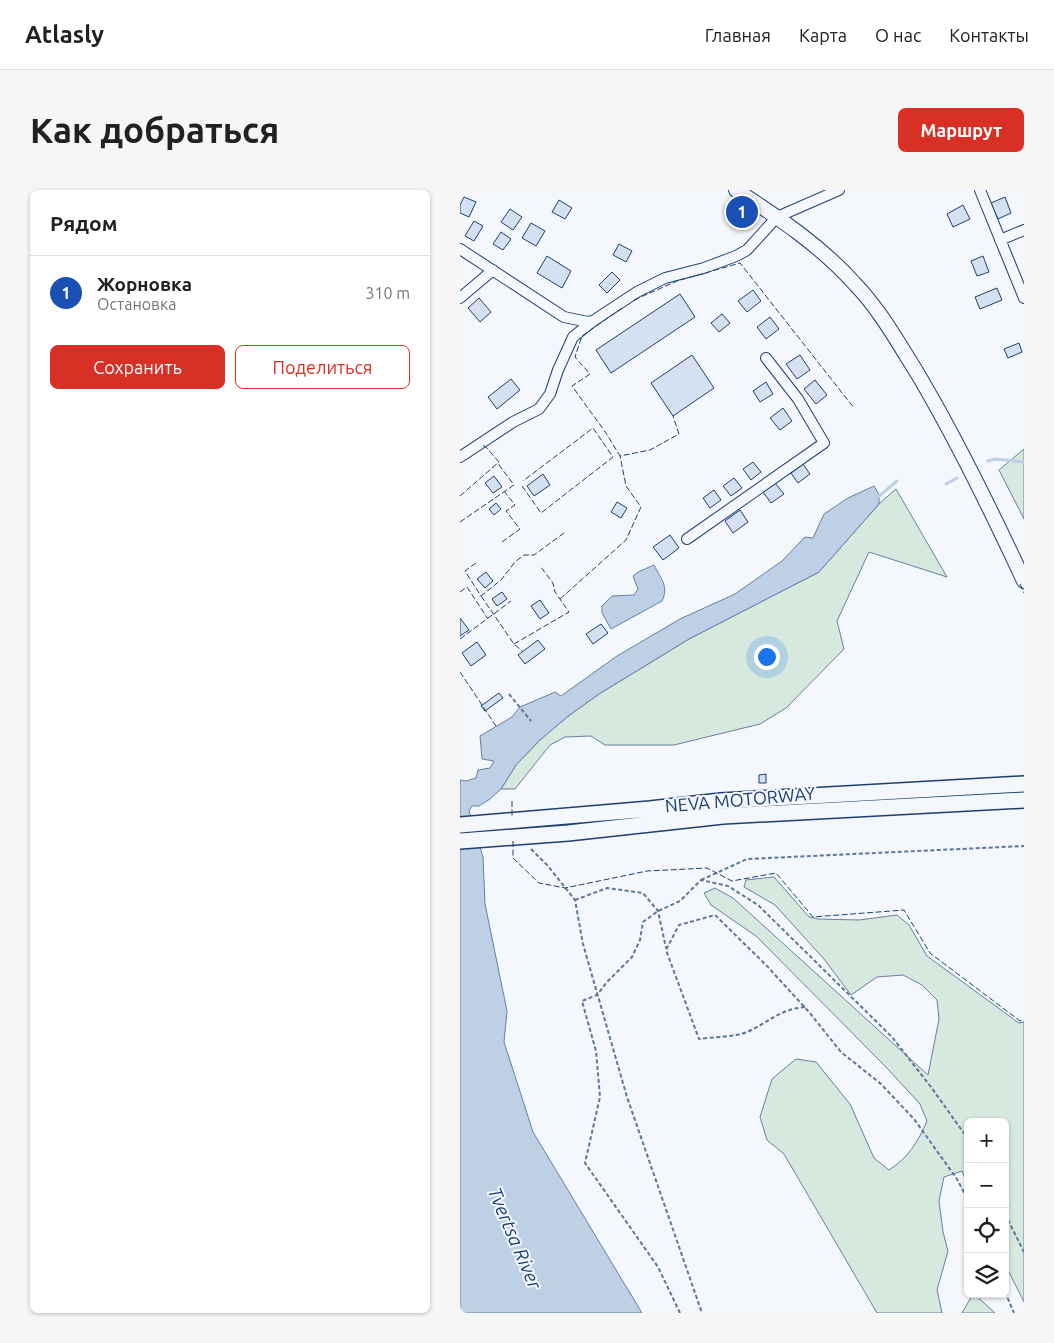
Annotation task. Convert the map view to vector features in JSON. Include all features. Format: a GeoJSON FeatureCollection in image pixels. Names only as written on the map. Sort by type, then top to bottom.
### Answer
{"type":"FeatureCollection","features":[{"type":"Feature","properties":{"kind":"highway","name":"NEVA MOTORWAY"},"geometry":{"type":"LineString","coordinates":[[460,825],[565,817],[721,800],[1024,784]]}},
{"type":"Feature","properties":{"kind":"highway","name":"NEVA MOTORWAY"},"geometry":{"type":"LineString","coordinates":[[460,841],[568,833],[723,816],[1024,800]]}},
{"type":"Feature","properties":{"kind":"main road"},"geometry":{"type":"LineString","coordinates":[[736,190],[816,246],[862,292],[886,322],[930,394],[1024,581]]}},
{"type":"Feature","properties":{"kind":"street"},"geometry":{"type":"LineString","coordinates":[[460,457],[513,422],[539,409],[550,394],[558,370],[573,338],[594,321],[637,292],[665,278],[704,268],[736,256],[747,250],[777,217],[839,190]]}},
{"type":"Feature","properties":{"kind":"street"},"geometry":{"type":"LineString","coordinates":[[980,190],[1024,298]]}},
{"type":"Feature","properties":{"kind":"street"},"geometry":{"type":"LineString","coordinates":[[1000,240],[1024,230]]}},
{"type":"Feature","properties":{"kind":"street"},"geometry":{"type":"LineString","coordinates":[[460,249],[564,317],[588,322],[594,321]]}},
{"type":"Feature","properties":{"kind":"street"},"geometry":{"type":"LineString","coordinates":[[460,298],[492,270]]}},
{"type":"Feature","properties":{"kind":"street"},"geometry":{"type":"LineString","coordinates":[[687,539],[824,443],[798,399],[766,358]]}},
{"type":"Feature","properties":{"kind":"path"},"geometry":{"type":"LineString","coordinates":[[509,694],[531,721]]}},
{"type":"Feature","properties":{"kind":"path"},"geometry":{"type":"LineString","coordinates":[[680,1313],[658,1267],[585,1163],[600,1097],[596,1052],[582,1001],[597,995],[632,957],[640,940],[643,922],[658,911],[680,901],[701,880],[746,859],[1024,846]]}},
{"type":"Feature","properties":{"kind":"path"},"geometry":{"type":"LineString","coordinates":[[531,850],[548,866],[575,900],[583,944],[627,1097],[702,1313]]}},
{"type":"Feature","properties":{"kind":"path"},"geometry":{"type":"LineString","coordinates":[[701,880],[728,886],[758,905],[892,1037],[931,1086],[964,1134]]}},
{"type":"Feature","properties":{"kind":"path"},"geometry":{"type":"LineString","coordinates":[[575,900],[607,888],[643,893],[658,911],[666,950],[699,1039],[746,1033],[773,1016],[792,1009],[805,1007]]}},
{"type":"Feature","properties":{"kind":"path"},"geometry":{"type":"LineString","coordinates":[[666,950],[679,925],[715,915],[805,1007],[841,1052],[881,1084],[914,1119],[957,1179],[964,1192]]}},
{"type":"Feature","properties":{"kind":"path"},"geometry":{"type":"LineString","coordinates":[[1009,1222],[1024,1252]]}},
{"type":"Feature","properties":{"kind":"path"},"geometry":{"type":"LineString","coordinates":[[1008,1298],[1014,1313]]}},
{"type":"Feature","properties":{"kind":"shaded area"},"geometry":{"type":"Polygon","coordinates":[[[1024,449],[1024,519],[999,470],[1024,449]]]}},
{"type":"Feature","properties":{"kind":"shaded area"},"geometry":{"type":"Polygon","coordinates":[[[896,489],[947,577],[869,552],[837,621],[844,649],[786,708],[760,724],[674,745],[605,745],[591,736],[565,737],[550,745],[515,789],[501,789],[516,765],[540,740],[567,717],[599,694],[689,639],[819,572],[879,504],[896,489]]]}},
{"type":"Feature","properties":{"kind":"shaded area"},"geometry":{"type":"Polygon","coordinates":[[[774,877],[809,917],[859,920],[897,915],[909,925],[927,956],[1019,1023],[1024,1022],[1024,1302],[1009,1272],[1009,1118],[964,1118],[964,1176],[962,1171],[944,1177],[939,1201],[943,1232],[948,1251],[937,1290],[942,1313],[877,1313],[784,1154],[767,1140],[760,1117],[772,1079],[796,1059],[816,1062],[850,1104],[874,1158],[889,1170],[902,1160],[920,1136],[927,1121],[920,1104],[756,936],[711,905],[704,893],[715,888],[733,898],[928,1075],[939,1019],[937,1000],[922,985],[903,975],[877,977],[851,995],[824,959],[775,905],[744,887],[746,880],[774,877]]]}},
{"type":"Feature","properties":{"kind":"shaded area"},"geometry":{"type":"Polygon","coordinates":[[[971,1298],[978,1298],[995,1313],[962,1313],[971,1298]]]}},
{"type":"Feature","properties":{"kind":"water","name":"Tvertsa River"},"geometry":{"type":"Polygon","coordinates":[[[874,486],[879,495],[879,504],[819,572],[689,639],[599,694],[567,717],[540,740],[516,765],[501,789],[479,806],[472,806],[469,811],[483,857],[485,904],[507,1011],[504,1042],[533,1132],[642,1313],[460,1313],[460,780],[466,781],[476,778],[478,770],[490,768],[494,761],[482,759],[480,736],[512,717],[520,707],[555,692],[561,696],[617,656],[680,619],[735,594],[782,561],[805,537],[813,538],[824,514],[848,498],[874,486]]]}},
{"type":"Feature","properties":{"kind":"water"},"geometry":{"type":"Polygon","coordinates":[[[654,565],[665,591],[662,601],[611,629],[602,613],[602,606],[612,596],[634,595],[638,589],[633,576],[654,565]]]}},
{"type":"Feature","properties":{"kind":"building"},"geometry":{"type":"Polygon","coordinates":[[[464,197],[476,202],[469,217],[460,213],[460,205],[464,197]]]}},
{"type":"Feature","properties":{"kind":"building"},"geometry":{"type":"Polygon","coordinates":[[[1005,197],[1011,213],[998,219],[991,203],[1005,197]]]}},
{"type":"Feature","properties":{"kind":"building"},"geometry":{"type":"Polygon","coordinates":[[[559,200],[572,208],[565,219],[552,212],[559,200]]]}},
{"type":"Feature","properties":{"kind":"building"},"geometry":{"type":"Polygon","coordinates":[[[963,205],[970,219],[953,227],[947,214],[963,205]]]}},
{"type":"Feature","properties":{"kind":"building"},"geometry":{"type":"Polygon","coordinates":[[[510,209],[522,217],[513,230],[501,222],[510,209]]]}},
{"type":"Feature","properties":{"kind":"building"},"geometry":{"type":"Polygon","coordinates":[[[474,221],[483,226],[474,241],[465,236],[474,221]]]}},
{"type":"Feature","properties":{"kind":"building"},"geometry":{"type":"Polygon","coordinates":[[[531,223],[545,231],[536,246],[522,238],[531,223]]]}},
{"type":"Feature","properties":{"kind":"building"},"geometry":{"type":"Polygon","coordinates":[[[501,232],[511,239],[503,250],[493,244],[501,232]]]}},
{"type":"Feature","properties":{"kind":"building"},"geometry":{"type":"Polygon","coordinates":[[[619,244],[632,251],[626,262],[613,255],[619,244]]]}},
{"type":"Feature","properties":{"kind":"building"},"geometry":{"type":"Polygon","coordinates":[[[547,256],[571,271],[562,288],[537,273],[547,256]]]}},
{"type":"Feature","properties":{"kind":"building"},"geometry":{"type":"Polygon","coordinates":[[[983,256],[989,272],[977,276],[971,261],[983,256]]]}},
{"type":"Feature","properties":{"kind":"building"},"geometry":{"type":"Polygon","coordinates":[[[612,272],[620,280],[607,293],[599,285],[612,272]]]}},
{"type":"Feature","properties":{"kind":"building"},"geometry":{"type":"Polygon","coordinates":[[[997,288],[1002,300],[980,309],[975,297],[997,288]]]}},
{"type":"Feature","properties":{"kind":"building"},"geometry":{"type":"Polygon","coordinates":[[[753,290],[761,301],[747,312],[738,301],[753,290]]]}},
{"type":"Feature","properties":{"kind":"building"},"geometry":{"type":"Polygon","coordinates":[[[680,294],[695,317],[611,373],[596,350],[680,294]]]}},
{"type":"Feature","properties":{"kind":"building"},"geometry":{"type":"Polygon","coordinates":[[[479,298],[491,312],[480,322],[468,308],[479,298]]]}},
{"type":"Feature","properties":{"kind":"building"},"geometry":{"type":"Polygon","coordinates":[[[722,314],[730,323],[719,332],[711,323],[722,314]]]}},
{"type":"Feature","properties":{"kind":"building"},"geometry":{"type":"Polygon","coordinates":[[[770,317],[779,329],[766,339],[757,327],[770,317]]]}},
{"type":"Feature","properties":{"kind":"building"},"geometry":{"type":"Polygon","coordinates":[[[1019,343],[1022,352],[1008,358],[1004,349],[1019,343]]]}},
{"type":"Feature","properties":{"kind":"building"},"geometry":{"type":"Polygon","coordinates":[[[692,355],[714,388],[673,416],[651,383],[692,355]]]}},
{"type":"Feature","properties":{"kind":"building"},"geometry":{"type":"Polygon","coordinates":[[[800,355],[810,370],[797,379],[786,364],[800,355]]]}},
{"type":"Feature","properties":{"kind":"building"},"geometry":{"type":"Polygon","coordinates":[[[511,379],[520,390],[497,409],[488,397],[511,379]]]}},
{"type":"Feature","properties":{"kind":"building"},"geometry":{"type":"Polygon","coordinates":[[[815,380],[827,395],[816,404],[804,389],[815,380]]]}},
{"type":"Feature","properties":{"kind":"building"},"geometry":{"type":"Polygon","coordinates":[[[766,382],[773,394],[760,402],[753,391],[766,382]]]}},
{"type":"Feature","properties":{"kind":"building"},"geometry":{"type":"Polygon","coordinates":[[[783,408],[792,421],[780,430],[770,418],[783,408]]]}},
{"type":"Feature","properties":{"kind":"building"},"geometry":{"type":"Polygon","coordinates":[[[753,462],[761,472],[751,480],[743,469],[753,462]]]}},
{"type":"Feature","properties":{"kind":"building"},"geometry":{"type":"Polygon","coordinates":[[[803,464],[810,474],[798,483],[791,473],[803,464]]]}},
{"type":"Feature","properties":{"kind":"building"},"geometry":{"type":"Polygon","coordinates":[[[543,474],[550,485],[534,496],[527,486],[543,474]]]}},
{"type":"Feature","properties":{"kind":"building"},"geometry":{"type":"Polygon","coordinates":[[[494,476],[502,487],[493,493],[485,483],[494,476]]]}},
{"type":"Feature","properties":{"kind":"building"},"geometry":{"type":"Polygon","coordinates":[[[734,478],[742,488],[731,496],[723,486],[734,478]]]}},
{"type":"Feature","properties":{"kind":"building"},"geometry":{"type":"Polygon","coordinates":[[[775,483],[784,494],[771,503],[763,492],[775,483]]]}},
{"type":"Feature","properties":{"kind":"building"},"geometry":{"type":"Polygon","coordinates":[[[714,490],[721,500],[710,508],[703,498],[714,490]]]}},
{"type":"Feature","properties":{"kind":"building"},"geometry":{"type":"Polygon","coordinates":[[[617,502],[627,508],[621,518],[611,512],[617,502]]]}},
{"type":"Feature","properties":{"kind":"building"},"geometry":{"type":"Polygon","coordinates":[[[496,503],[501,509],[494,515],[489,509],[496,503]]]}},
{"type":"Feature","properties":{"kind":"building"},"geometry":{"type":"Polygon","coordinates":[[[740,510],[748,522],[733,533],[725,521],[740,510]]]}},
{"type":"Feature","properties":{"kind":"building"},"geometry":{"type":"Polygon","coordinates":[[[670,535],[679,548],[663,560],[653,547],[670,535]]]}},
{"type":"Feature","properties":{"kind":"building"},"geometry":{"type":"Polygon","coordinates":[[[486,572],[493,581],[485,588],[477,579],[486,572]]]}},
{"type":"Feature","properties":{"kind":"building"},"geometry":{"type":"Polygon","coordinates":[[[502,592],[507,599],[497,606],[492,599],[502,592]]]}},
{"type":"Feature","properties":{"kind":"building"},"geometry":{"type":"Polygon","coordinates":[[[540,600],[549,613],[540,619],[531,606],[540,600]]]}},
{"type":"Feature","properties":{"kind":"building"},"geometry":{"type":"Polygon","coordinates":[[[460,618],[469,630],[460,636],[460,618]]]}},
{"type":"Feature","properties":{"kind":"building"},"geometry":{"type":"Polygon","coordinates":[[[601,624],[608,633],[593,644],[586,634],[601,624]]]}},
{"type":"Feature","properties":{"kind":"building"},"geometry":{"type":"Polygon","coordinates":[[[538,640],[545,649],[525,664],[518,655],[538,640]]]}},
{"type":"Feature","properties":{"kind":"building"},"geometry":{"type":"Polygon","coordinates":[[[477,642],[486,655],[471,666],[462,653],[477,642]]]}},
{"type":"Feature","properties":{"kind":"building"},"geometry":{"type":"Polygon","coordinates":[[[499,693],[503,698],[485,711],[481,706],[499,693]]]}},
{"type":"Feature","properties":{"kind":"building"},"geometry":{"type":"Polygon","coordinates":[[[766,774],[766,783],[759,783],[759,775],[766,774]]]}},
{"type":"Feature","properties":{"kind":"waterway"},"geometry":{"type":"LineString","coordinates":[[988,461],[995,459],[1024,462]]}},
{"type":"Feature","properties":{"kind":"waterway"},"geometry":{"type":"LineString","coordinates":[[946,484],[957,478]]}},
{"type":"Feature","properties":{"kind":"waterway"},"geometry":{"type":"LineString","coordinates":[[878,497],[897,481]]}},
{"type":"Feature","properties":{"kind":"fence"},"geometry":{"type":"LineString","coordinates":[[634,300],[677,281],[740,263],[854,408]]}},
{"type":"Feature","properties":{"kind":"fence"},"geometry":{"type":"LineString","coordinates":[[622,308],[582,336],[575,357],[590,374],[572,386],[620,456],[650,450],[679,434],[673,416]]}},
{"type":"Feature","properties":{"kind":"fence"},"geometry":{"type":"LineString","coordinates":[[522,486],[541,513],[613,457],[593,428],[523,481]]}},
{"type":"Feature","properties":{"kind":"fence"},"geometry":{"type":"LineString","coordinates":[[460,522],[514,485],[499,465],[499,462],[483,446]]}},
{"type":"Feature","properties":{"kind":"fence"},"geometry":{"type":"LineString","coordinates":[[560,599],[626,540],[641,507],[626,486],[620,456]]}},
{"type":"Feature","properties":{"kind":"fence"},"geometry":{"type":"LineString","coordinates":[[460,496],[499,462]]}},
{"type":"Feature","properties":{"kind":"fence"},"geometry":{"type":"LineString","coordinates":[[502,542],[520,529],[506,511],[515,505],[504,491]]}},
{"type":"Feature","properties":{"kind":"fence"},"geometry":{"type":"LineString","coordinates":[[476,563],[465,571],[481,596],[501,580],[515,562],[524,555],[534,555],[564,533]]}},
{"type":"Feature","properties":{"kind":"fence"},"geometry":{"type":"LineString","coordinates":[[514,644],[569,612],[555,592],[553,583],[540,566]]}},
{"type":"Feature","properties":{"kind":"fence"},"geometry":{"type":"LineString","coordinates":[[1020,584],[1024,593]]}},
{"type":"Feature","properties":{"kind":"fence"},"geometry":{"type":"LineString","coordinates":[[460,592],[467,587],[488,619]]}},
{"type":"Feature","properties":{"kind":"fence"},"geometry":{"type":"LineString","coordinates":[[481,596],[514,644],[522,651]]}},
{"type":"Feature","properties":{"kind":"fence"},"geometry":{"type":"LineString","coordinates":[[460,639],[511,601]]}},
{"type":"Feature","properties":{"kind":"fence"},"geometry":{"type":"LineString","coordinates":[[460,672],[496,726]]}},
{"type":"Feature","properties":{"kind":"fence"},"geometry":{"type":"LineString","coordinates":[[512,801],[512,818]]}},
{"type":"Feature","properties":{"kind":"fence"},"geometry":{"type":"LineString","coordinates":[[513,841],[513,858],[539,883],[565,888],[647,871],[707,868],[732,881],[776,873],[813,917],[904,910],[930,953],[1020,1021],[1024,1020]]}},
{"type":"Feature","properties":{"kind":"place","name":"Жорновка"},"geometry":{"type":"Point","coordinates":[742,212]}}]}
